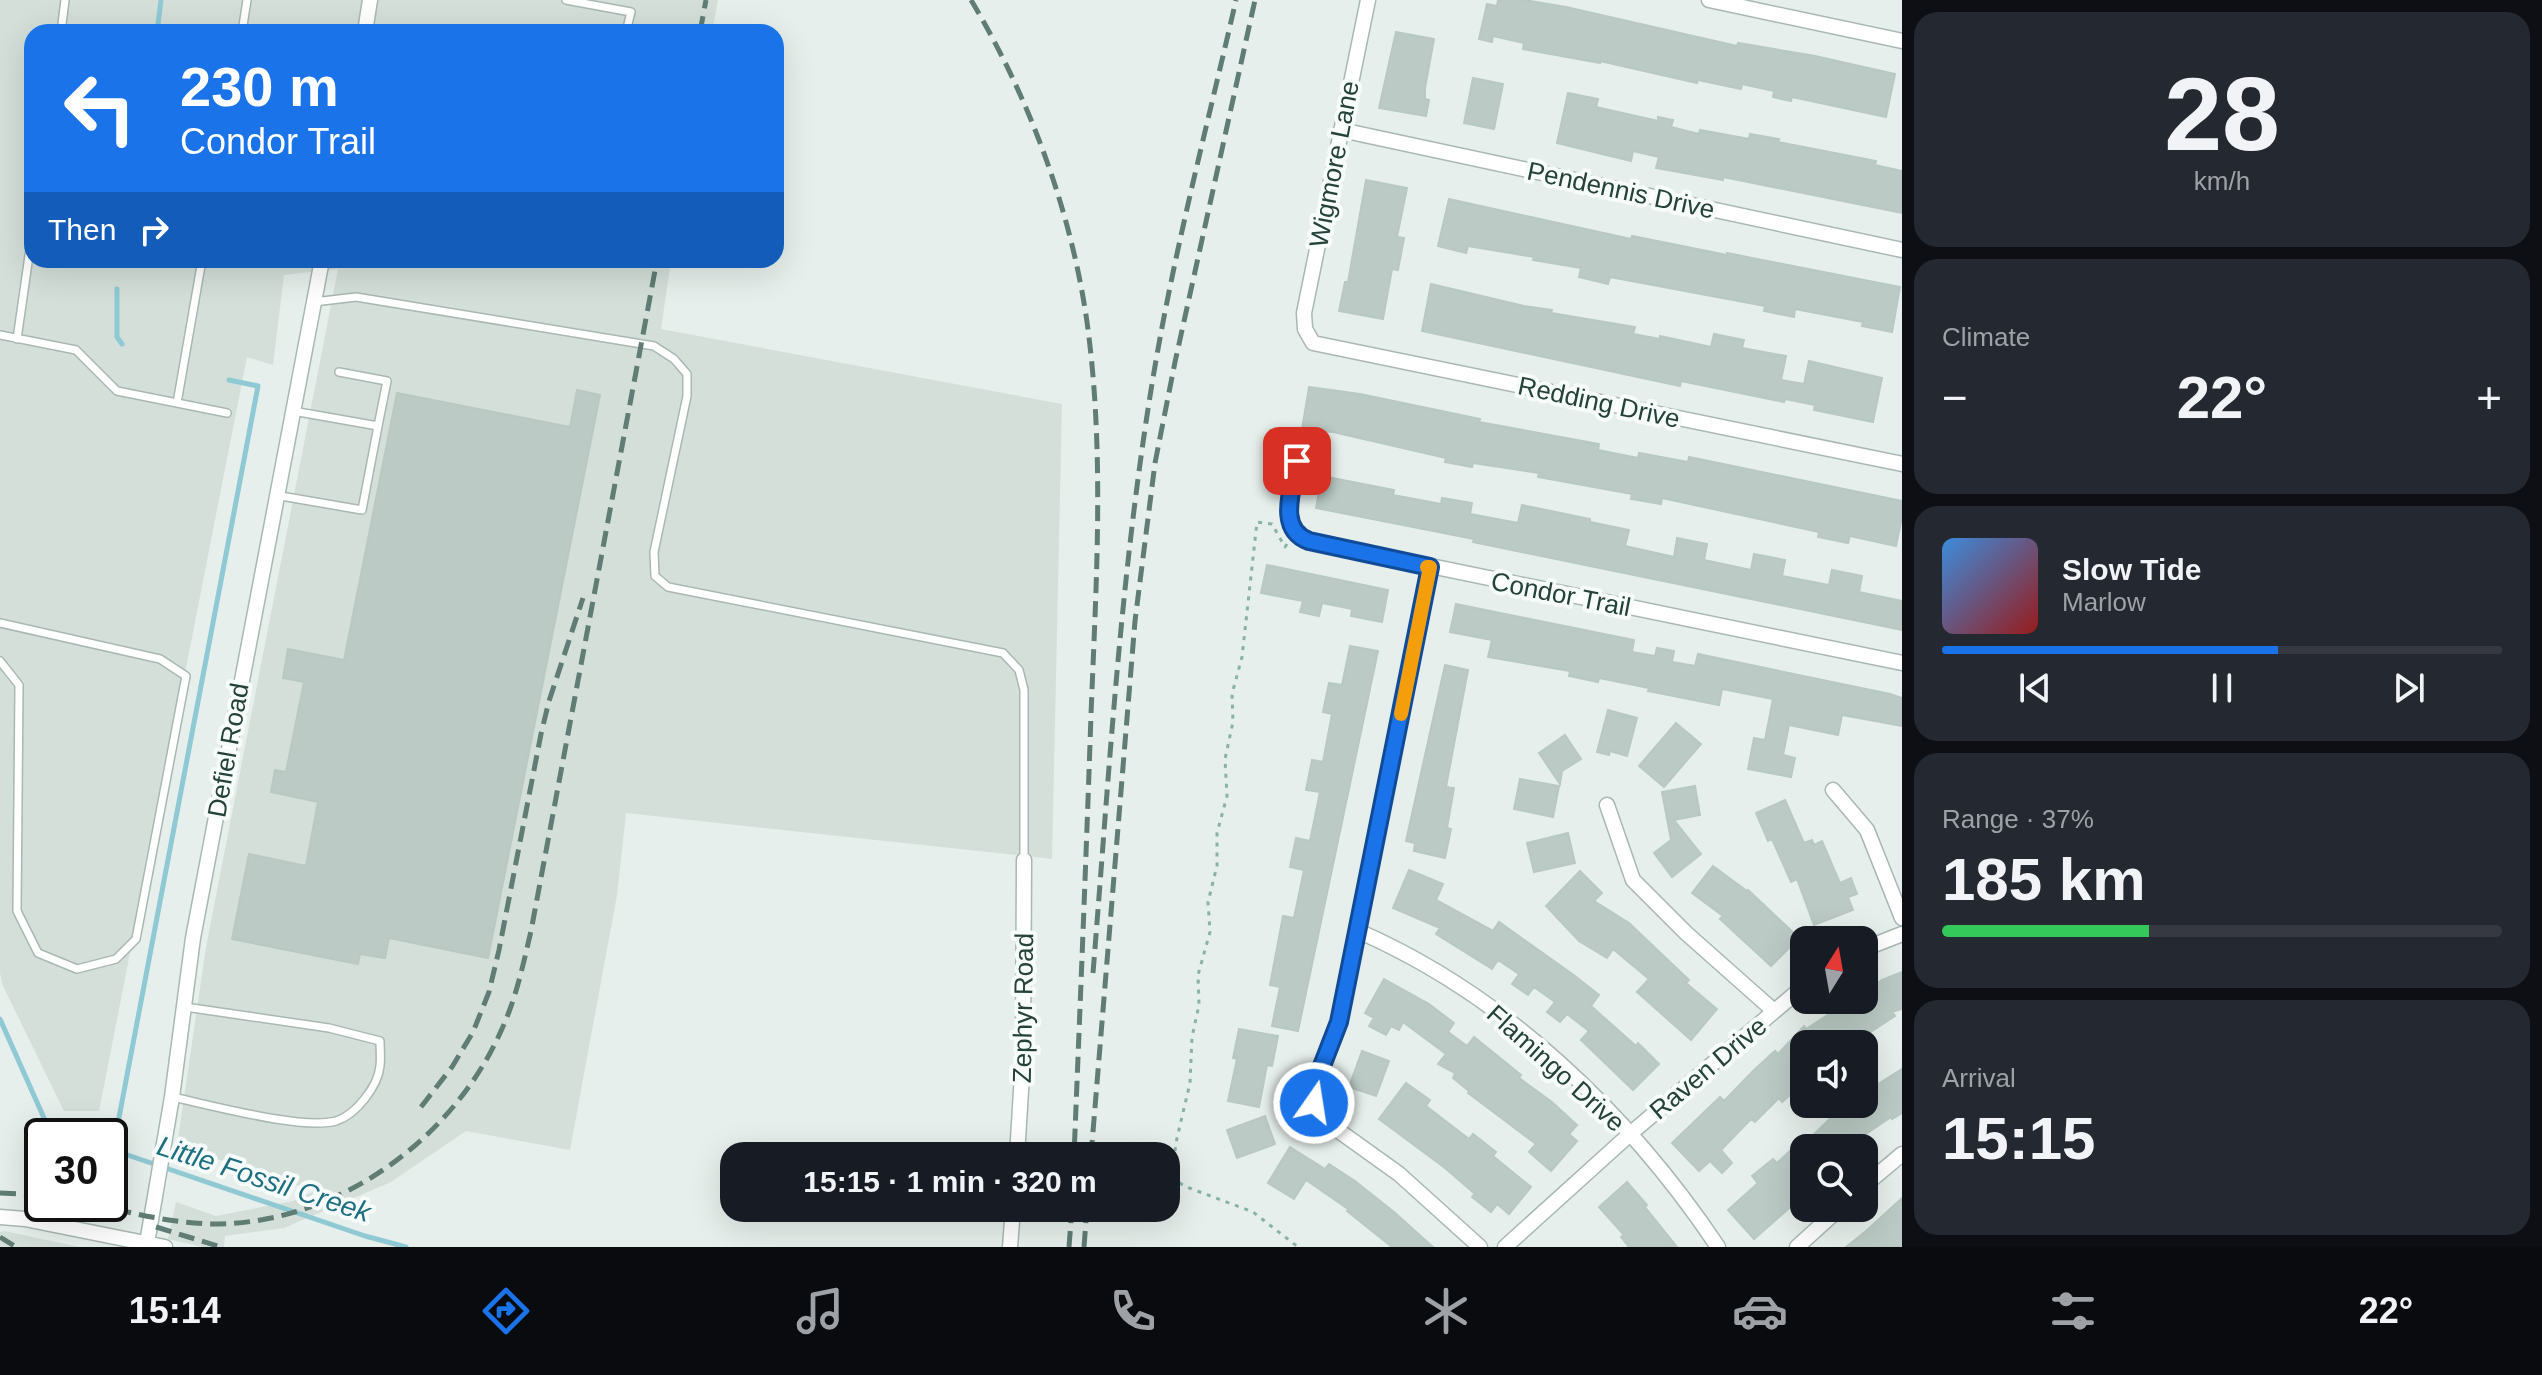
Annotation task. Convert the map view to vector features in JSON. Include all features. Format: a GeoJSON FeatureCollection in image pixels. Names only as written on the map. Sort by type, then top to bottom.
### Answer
{"type":"FeatureCollection","features":[{"type":"Feature","properties":{"kind":"street"},"geometry":{"type":"LineString","coordinates":[[366,24],[370,0]]}},
{"type":"Feature","properties":{"kind":"street","name":"Wigmore Lane"},"geometry":{"type":"LineString","coordinates":[[1305,329],[1304,313],[1368,0]]}},
{"type":"Feature","properties":{"kind":"street"},"geometry":{"type":"LineString","coordinates":[[1709,0],[1902,41]]}},
{"type":"Feature","properties":{"kind":"street","name":"Pendennis Drive"},"geometry":{"type":"LineString","coordinates":[[1341,130],[1902,250]]}},
{"type":"Feature","properties":{"kind":"street","name":"Defiel Road"},"geometry":{"type":"LineString","coordinates":[[147,1243],[172,1097],[193,938],[320,268]]}},
{"type":"Feature","properties":{"kind":"street","name":"Redding Drive"},"geometry":{"type":"LineString","coordinates":[[1305,329],[1313,343],[1901,461]]}},
{"type":"Feature","properties":{"kind":"street"},"geometry":{"type":"LineString","coordinates":[[1295,533],[1289,524],[1289,512],[1297,461]]}},
{"type":"Feature","properties":{"kind":"street","name":"Condor Trail"},"geometry":{"type":"LineString","coordinates":[[1295,533],[1309,541],[1430,567],[1902,663]]}},
{"type":"Feature","properties":{"kind":"street"},"geometry":{"type":"LineString","coordinates":[[1430,567],[1339,1022],[1313,1089],[1314,1103],[1325,1121],[1399,1174],[1480,1247]]}},
{"type":"Feature","properties":{"kind":"street"},"geometry":{"type":"LineString","coordinates":[[1833,790],[1867,830],[1902,918]]}},
{"type":"Feature","properties":{"kind":"street"},"geometry":{"type":"LineString","coordinates":[[1607,805],[1633,880],[1686,933],[1774,1011]]}},
{"type":"Feature","properties":{"kind":"street","name":"Zephyr Road"},"geometry":{"type":"LineString","coordinates":[[1018,1142],[1023,1058],[1024,860]]}},
{"type":"Feature","properties":{"kind":"street","name":"Flamingo Drive"},"geometry":{"type":"LineString","coordinates":[[1358,931],[1418,960],[1493,1010],[1566,1070],[1630,1134],[1674,1184],[1718,1247]]}},
{"type":"Feature","properties":{"kind":"street"},"geometry":{"type":"LineString","coordinates":[[1878,943],[1902,934]]}},
{"type":"Feature","properties":{"kind":"street","name":"Raven Drive"},"geometry":{"type":"LineString","coordinates":[[1505,1247],[1630,1134],[1790,998]]}},
{"type":"Feature","properties":{"kind":"street"},"geometry":{"type":"LineString","coordinates":[[1878,1174],[1902,1154]]}},
{"type":"Feature","properties":{"kind":"street"},"geometry":{"type":"LineString","coordinates":[[0,1217],[25,1219],[165,1247]]}},
{"type":"Feature","properties":{"kind":"street"},"geometry":{"type":"LineString","coordinates":[[1010,1247],[1012,1222]]}},
{"type":"Feature","properties":{"kind":"street"},"geometry":{"type":"LineString","coordinates":[[1797,1247],[1825,1222]]}},
{"type":"Feature","properties":{"kind":"lane"},"geometry":{"type":"LineString","coordinates":[[62,24],[65,0]]}},
{"type":"Feature","properties":{"kind":"lane"},"geometry":{"type":"LineString","coordinates":[[243,24],[247,0]]}},
{"type":"Feature","properties":{"kind":"lane"},"geometry":{"type":"LineString","coordinates":[[566,0],[631,12],[628,24]]}},
{"type":"Feature","properties":{"kind":"lane"},"geometry":{"type":"LineString","coordinates":[[17,339],[27,268]]}},
{"type":"Feature","properties":{"kind":"lane"},"geometry":{"type":"LineString","coordinates":[[177,403],[201,268]]}},
{"type":"Feature","properties":{"kind":"lane"},"geometry":{"type":"LineString","coordinates":[[314,302],[356,297],[654,346],[674,359],[687,374],[687,396],[654,552],[655,576],[668,587],[1003,653],[1019,670],[1024,690],[1024,860]]}},
{"type":"Feature","properties":{"kind":"lane"},"geometry":{"type":"LineString","coordinates":[[0,335],[76,350],[117,391],[227,413]]}},
{"type":"Feature","properties":{"kind":"lane"},"geometry":{"type":"LineString","coordinates":[[275,495],[362,510],[387,381],[339,372]]}},
{"type":"Feature","properties":{"kind":"lane"},"geometry":{"type":"LineString","coordinates":[[293,411],[378,426]]}},
{"type":"Feature","properties":{"kind":"lane"},"geometry":{"type":"LineString","coordinates":[[0,623],[160,659],[186,676],[136,939],[116,959],[77,969],[38,953],[17,911],[19,685],[0,661]]}},
{"type":"Feature","properties":{"kind":"lane"},"geometry":{"type":"LineString","coordinates":[[172,1097],[278,1119],[337,1121],[361,1107],[380,1069],[380,1041],[329,1028],[185,1007]]}},
{"type":"Feature","properties":{"kind":"path"},"geometry":{"type":"LineString","coordinates":[[1295,533],[1285,547],[1272,524],[1257,522],[1242,657],[1232,694],[1233,722],[1225,759],[1227,796],[1217,833],[1217,866],[1208,902],[1210,932],[1198,975],[1199,1005],[1192,1037],[1190,1083],[1171,1176],[1184,1186],[1253,1212],[1298,1247]]}},
{"type":"Feature","properties":{"kind":"shaded area"},"geometry":{"type":"Polygon","coordinates":[[[0,0],[718,0],[714,24],[24,24],[24,268],[670,268],[661,329],[1062,404],[1052,859],[626,813],[617,895],[570,1150],[466,1131],[391,1182],[284,1228],[225,1236],[224,1247],[203,1247],[168,1239],[176,1202],[216,1216],[293,1201],[315,1191],[177,1146],[206,947],[338,269],[284,275],[273,365],[247,357],[99,1111],[64,1111],[3,986],[0,973],[0,0]]]}},
{"type":"Feature","properties":{"kind":"shaded area"},"geometry":{"type":"Polygon","coordinates":[[[0,1232],[79,1247],[0,1247],[0,1232]]]}},
{"type":"Feature","properties":{"kind":"building"},"geometry":{"type":"Polygon","coordinates":[[[1498,0],[1524,0],[1566,7],[1737,46],[1738,43],[1815,56],[1895,74],[1886,117],[1792,97],[1791,101],[1773,97],[1774,91],[1742,84],[1741,89],[1698,80],[1697,83],[1600,61],[1523,49],[1524,43],[1493,36],[1492,42],[1479,39],[1487,4],[1497,6],[1498,0]]]}},
{"type":"Feature","properties":{"kind":"building"},"geometry":{"type":"Polygon","coordinates":[[[1396,32],[1434,39],[1425,88],[1425,99],[1429,100],[1426,116],[1379,108],[1396,32]]]}},
{"type":"Feature","properties":{"kind":"building"},"geometry":{"type":"Polygon","coordinates":[[[1473,78],[1503,84],[1494,129],[1464,123],[1473,78]]]}},
{"type":"Feature","properties":{"kind":"building"},"geometry":{"type":"Polygon","coordinates":[[[1568,93],[1598,99],[1596,107],[1658,121],[1658,117],[1673,120],[1671,127],[1699,134],[1700,130],[1749,139],[1750,134],[1876,161],[1875,165],[1902,171],[1902,213],[1723,177],[1723,180],[1656,168],[1659,157],[1633,151],[1631,161],[1557,143],[1568,93]]]}},
{"type":"Feature","properties":{"kind":"building"},"geometry":{"type":"Polygon","coordinates":[[[1366,180],[1407,188],[1397,237],[1404,238],[1398,270],[1392,269],[1383,319],[1339,311],[1345,282],[1348,282],[1366,180]]]}},
{"type":"Feature","properties":{"kind":"building"},"geometry":{"type":"Polygon","coordinates":[[[1449,199],[1631,239],[1632,236],[1900,287],[1892,332],[1862,326],[1863,322],[1795,309],[1794,317],[1764,311],[1765,306],[1610,277],[1608,284],[1579,277],[1581,268],[1533,260],[1534,257],[1468,246],[1466,253],[1438,246],[1449,199]]]}},
{"type":"Feature","properties":{"kind":"building"},"geometry":{"type":"Polygon","coordinates":[[[1431,284],[1552,310],[1551,313],[1635,327],[1633,334],[1660,339],[1660,336],[1711,347],[1714,334],[1744,340],[1742,348],[1786,356],[1781,380],[1804,384],[1809,361],[1882,378],[1873,422],[1814,410],[1815,405],[1785,399],[1784,402],[1681,381],[1680,386],[1422,331],[1431,284]]]}},
{"type":"Feature","properties":{"kind":"building"},"geometry":{"type":"Polygon","coordinates":[[[1309,387],[1360,394],[1480,419],[1479,422],[1599,444],[1598,450],[1638,458],[1639,453],[1688,462],[1689,457],[1902,501],[1896,546],[1850,536],[1848,543],[1818,537],[1819,532],[1662,498],[1661,504],[1631,499],[1632,494],[1538,477],[1539,473],[1445,462],[1446,458],[1333,432],[1302,429],[1309,387]]]}},
{"type":"Feature","properties":{"kind":"building"},"geometry":{"type":"Polygon","coordinates":[[[577,390],[600,395],[488,958],[389,938],[385,958],[360,954],[358,964],[232,939],[249,854],[306,866],[318,802],[271,792],[275,770],[286,772],[304,682],[283,678],[288,649],[344,660],[397,393],[570,427],[577,390]]]}},
{"type":"Feature","properties":{"kind":"building"},"geometry":{"type":"Polygon","coordinates":[[[1322,476],[1394,490],[1393,495],[1441,504],[1442,498],[1472,503],[1470,514],[1518,523],[1522,505],[1590,519],[1590,522],[1629,530],[1625,546],[1674,557],[1677,538],[1707,544],[1704,560],[1751,570],[1754,554],[1785,560],[1782,576],[1829,585],[1832,570],[1862,576],[1859,592],[1902,601],[1902,630],[1316,508],[1322,476]]]}},
{"type":"Feature","properties":{"kind":"building"},"geometry":{"type":"Polygon","coordinates":[[[1267,565],[1388,590],[1382,622],[1351,616],[1352,609],[1322,603],[1319,616],[1300,612],[1303,601],[1261,593],[1267,565]]]}},
{"type":"Feature","properties":{"kind":"building"},"geometry":{"type":"Polygon","coordinates":[[[1456,604],[1634,640],[1632,652],[1655,656],[1657,648],[1674,651],[1672,662],[1695,666],[1698,654],[1890,694],[1902,698],[1902,726],[1842,715],[1838,735],[1789,725],[1783,755],[1795,758],[1791,777],[1748,769],[1754,738],[1765,740],[1773,699],[1722,689],[1719,705],[1599,678],[1598,682],[1569,676],[1570,671],[1488,657],[1492,640],[1450,632],[1456,604]]]}},
{"type":"Feature","properties":{"kind":"building"},"geometry":{"type":"Polygon","coordinates":[[[1350,646],[1378,651],[1298,1031],[1272,1026],[1280,987],[1270,985],[1283,916],[1294,918],[1304,870],[1290,867],[1296,838],[1310,841],[1320,792],[1306,790],[1312,760],[1323,762],[1332,714],[1323,712],[1329,683],[1342,685],[1350,646]]]}},
{"type":"Feature","properties":{"kind":"building"},"geometry":{"type":"Polygon","coordinates":[[[1445,665],[1468,670],[1446,787],[1454,788],[1445,858],[1414,851],[1415,843],[1406,841],[1445,665]]]}},
{"type":"Feature","properties":{"kind":"building"},"geometry":{"type":"Polygon","coordinates":[[[1608,710],[1637,718],[1627,756],[1610,751],[1609,755],[1597,752],[1608,710]]]}},
{"type":"Feature","properties":{"kind":"building"},"geometry":{"type":"Polygon","coordinates":[[[1676,723],[1701,744],[1664,787],[1639,766],[1676,723]]]}},
{"type":"Feature","properties":{"kind":"building"},"geometry":{"type":"Polygon","coordinates":[[[1565,735],[1581,759],[1562,771],[1560,784],[1539,753],[1565,735]]]}},
{"type":"Feature","properties":{"kind":"building"},"geometry":{"type":"Polygon","coordinates":[[[1520,779],[1559,786],[1553,817],[1514,809],[1520,779]]]}},
{"type":"Feature","properties":{"kind":"building"},"geometry":{"type":"Polygon","coordinates":[[[1695,786],[1700,815],[1674,820],[1701,854],[1672,877],[1654,853],[1671,840],[1662,792],[1695,786]]]}},
{"type":"Feature","properties":{"kind":"building"},"geometry":{"type":"Polygon","coordinates":[[[1785,800],[1804,843],[1812,840],[1814,845],[1822,841],[1840,883],[1851,878],[1857,894],[1848,897],[1853,910],[1814,925],[1797,879],[1791,882],[1772,839],[1768,841],[1756,813],[1785,800]]]}},
{"type":"Feature","properties":{"kind":"building"},"geometry":{"type":"Polygon","coordinates":[[[1568,833],[1575,863],[1534,872],[1527,843],[1568,833]]]}},
{"type":"Feature","properties":{"kind":"building"},"geometry":{"type":"Polygon","coordinates":[[[1713,866],[1748,890],[1790,930],[1790,947],[1771,966],[1720,919],[1723,916],[1692,893],[1713,866]]]}},
{"type":"Feature","properties":{"kind":"building"},"geometry":{"type":"Polygon","coordinates":[[[1409,870],[1443,884],[1436,900],[1493,931],[1499,922],[1575,976],[1599,995],[1591,1006],[1659,1064],[1633,1090],[1581,1040],[1589,1031],[1567,1014],[1560,1022],[1547,1012],[1555,1002],[1534,987],[1528,995],[1512,984],[1519,974],[1498,960],[1492,969],[1436,934],[1440,928],[1393,908],[1409,870]]]}},
{"type":"Feature","properties":{"kind":"building"},"geometry":{"type":"Polygon","coordinates":[[[1580,871],[1602,893],[1594,901],[1629,923],[1689,980],[1686,983],[1717,1009],[1691,1040],[1637,992],[1649,979],[1613,949],[1607,958],[1579,941],[1546,906],[1580,871]]]}},
{"type":"Feature","properties":{"kind":"building"},"geometry":{"type":"Polygon","coordinates":[[[1902,972],[1902,1009],[1892,1012],[1895,1016],[1874,1030],[1800,1030],[1829,1014],[1878,1014],[1878,983],[1902,972]]]}},
{"type":"Feature","properties":{"kind":"building"},"geometry":{"type":"Polygon","coordinates":[[[1384,979],[1429,1004],[1454,1023],[1448,1032],[1467,1046],[1474,1037],[1577,1125],[1569,1134],[1577,1141],[1551,1171],[1529,1152],[1536,1144],[1468,1093],[1453,1078],[1455,1073],[1438,1064],[1446,1054],[1403,1022],[1399,1030],[1391,1026],[1386,1035],[1369,1026],[1374,1018],[1365,1013],[1384,979]]]}},
{"type":"Feature","properties":{"kind":"building"},"geometry":{"type":"Polygon","coordinates":[[[1239,1029],[1278,1036],[1272,1066],[1267,1065],[1259,1107],[1228,1101],[1237,1059],[1233,1058],[1239,1029]]]}},
{"type":"Feature","properties":{"kind":"building"},"geometry":{"type":"Polygon","coordinates":[[[1790,1041],[1790,1095],[1782,1102],[1779,1098],[1755,1122],[1751,1119],[1721,1150],[1732,1163],[1722,1173],[1710,1161],[1699,1171],[1672,1143],[1720,1097],[1724,1101],[1775,1051],[1778,1054],[1790,1041]]]}},
{"type":"Feature","properties":{"kind":"building"},"geometry":{"type":"Polygon","coordinates":[[[1362,1051],[1389,1061],[1376,1096],[1349,1087],[1362,1051]]]}},
{"type":"Feature","properties":{"kind":"building"},"geometry":{"type":"Polygon","coordinates":[[[1902,1069],[1902,1113],[1866,1134],[1814,1134],[1831,1118],[1878,1118],[1878,1084],[1902,1069]]]}},
{"type":"Feature","properties":{"kind":"building"},"geometry":{"type":"Polygon","coordinates":[[[1406,1083],[1430,1100],[1426,1106],[1469,1139],[1473,1134],[1496,1152],[1493,1156],[1531,1187],[1509,1214],[1497,1204],[1491,1212],[1445,1168],[1379,1119],[1406,1083]]]}},
{"type":"Feature","properties":{"kind":"building"},"geometry":{"type":"Polygon","coordinates":[[[1265,1116],[1275,1144],[1237,1158],[1227,1130],[1265,1116]]]}},
{"type":"Feature","properties":{"kind":"building"},"geometry":{"type":"Polygon","coordinates":[[[1290,1147],[1325,1169],[1329,1164],[1355,1181],[1433,1247],[1392,1247],[1348,1209],[1306,1180],[1294,1199],[1268,1183],[1290,1147]]]}},
{"type":"Feature","properties":{"kind":"building"},"geometry":{"type":"Polygon","coordinates":[[[1790,1151],[1790,1207],[1754,1239],[1728,1210],[1758,1183],[1752,1176],[1773,1159],[1777,1163],[1790,1151]]]}},
{"type":"Feature","properties":{"kind":"building"},"geometry":{"type":"Polygon","coordinates":[[[1627,1182],[1677,1247],[1629,1247],[1621,1237],[1624,1235],[1599,1207],[1627,1182]]]}},
{"type":"Feature","properties":{"kind":"building"},"geometry":{"type":"Polygon","coordinates":[[[1902,1198],[1902,1247],[1846,1247],[1878,1222],[1902,1198]]]}},
{"type":"Feature","properties":{"kind":"waterway"},"geometry":{"type":"LineString","coordinates":[[158,24],[161,0]]}},
{"type":"Feature","properties":{"kind":"waterway"},"geometry":{"type":"LineString","coordinates":[[117,289],[117,337],[122,344]]}},
{"type":"Feature","properties":{"kind":"waterway"},"geometry":{"type":"LineString","coordinates":[[119,1118],[258,386],[229,380]]}},
{"type":"Feature","properties":{"kind":"waterway","name":"Little Fossil Creek"},"geometry":{"type":"LineString","coordinates":[[0,1019],[44,1118]]}},
{"type":"Feature","properties":{"kind":"waterway","name":"Little Fossil Creek"},"geometry":{"type":"LineString","coordinates":[[128,1155],[365,1236],[406,1247]]}},
{"type":"Feature","properties":{"kind":"railway"},"geometry":{"type":"LineString","coordinates":[[702,24],[706,0]]}},
{"type":"Feature","properties":{"kind":"railway"},"geometry":{"type":"LineString","coordinates":[[971,0],[1029,115],[1059,196],[1080,280],[1093,371],[1097,567],[1075,1142]]}},
{"type":"Feature","properties":{"kind":"railway"},"geometry":{"type":"LineString","coordinates":[[1093,973],[1116,678],[1141,457],[1170,287],[1236,0]]}},
{"type":"Feature","properties":{"kind":"railway"},"geometry":{"type":"LineString","coordinates":[[1092,1142],[1135,621],[1155,463],[1255,0]]}},
{"type":"Feature","properties":{"kind":"railway"},"geometry":{"type":"LineString","coordinates":[[128,1212],[167,1220],[212,1224],[258,1221],[302,1210],[345,1192],[384,1169],[420,1141],[452,1108],[480,1071],[511,1007],[531,931],[655,268]]}},
{"type":"Feature","properties":{"kind":"railway"},"geometry":{"type":"LineString","coordinates":[[421,1107],[452,1067],[473,1032],[489,992],[541,734],[583,598]]}},
{"type":"Feature","properties":{"kind":"railway"},"geometry":{"type":"LineString","coordinates":[[0,1193],[24,1194]]}},
{"type":"Feature","properties":{"kind":"railway"},"geometry":{"type":"LineString","coordinates":[[1069,1247],[1071,1222]]}},
{"type":"Feature","properties":{"kind":"railway"},"geometry":{"type":"LineString","coordinates":[[1084,1247],[1086,1222]]}},
{"type":"Feature","properties":{"kind":"railway"},"geometry":{"type":"LineString","coordinates":[[156,1227],[221,1247]]}},
{"type":"Feature","properties":{"kind":"railway"},"geometry":{"type":"LineString","coordinates":[[0,1237],[16,1247]]}},
{"type":"Feature","properties":{"kind":"slow traffic"},"geometry":{"type":"LineString","coordinates":[[1401,714],[1430,567],[1427,567]]}},
{"type":"Feature","properties":{"kind":"route"},"geometry":{"type":"LineString","coordinates":[[1297,461],[1289,524],[1301,538],[1430,567],[1339,1022],[1313,1089],[1314,1103]]}}]}
